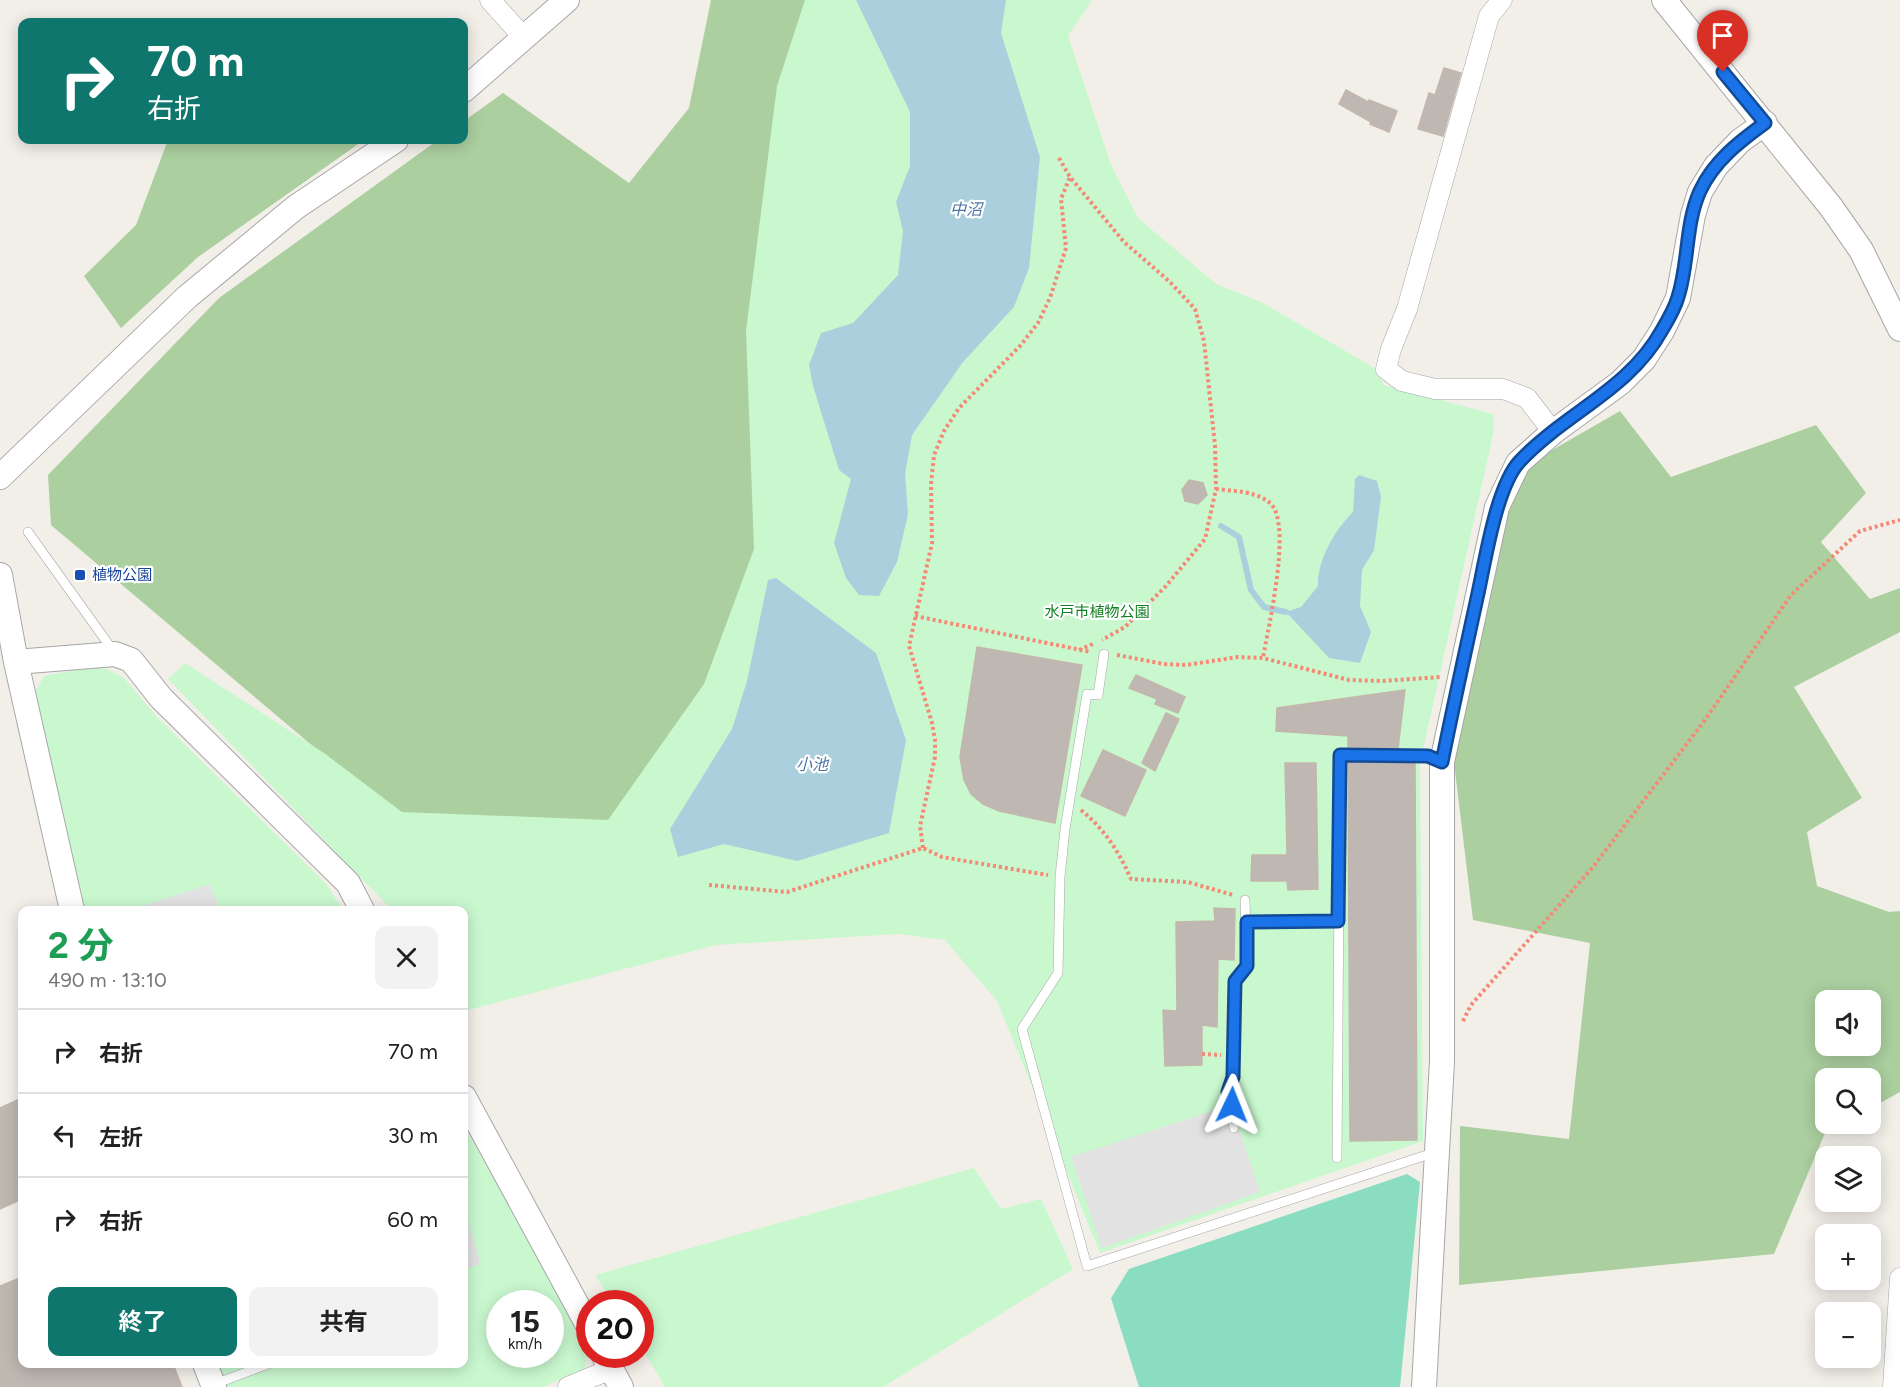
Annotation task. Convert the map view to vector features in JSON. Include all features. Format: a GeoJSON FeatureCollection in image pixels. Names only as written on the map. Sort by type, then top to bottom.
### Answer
{"type":"FeatureCollection","features":[{"type":"Feature","properties":{"kind":"street"},"geometry":{"type":"LineString","coordinates":[[490,0],[524,38]]}},
{"type":"Feature","properties":{"kind":"street"},"geometry":{"type":"LineString","coordinates":[[468,87],[567,0]]}},
{"type":"Feature","properties":{"kind":"street"},"geometry":{"type":"LineString","coordinates":[[1502,0],[1489,16],[1407,309],[1391,349],[1386,369],[1402,381],[1435,389],[1503,389],[1527,398],[1554,432]]}},
{"type":"Feature","properties":{"kind":"street"},"geometry":{"type":"LineString","coordinates":[[1664,0],[1831,207],[1861,250],[1900,329]]}},
{"type":"Feature","properties":{"kind":"street"},"geometry":{"type":"LineString","coordinates":[[1424,1387],[1442,1061],[1442,762],[1497,507],[1518,462],[1620,383],[1644,359],[1662,331],[1678,298],[1693,214],[1700,192],[1716,166],[1740,141],[1765,123]]}},
{"type":"Feature","properties":{"kind":"street"},"geometry":{"type":"LineString","coordinates":[[0,477],[187,297],[296,207],[390,144]]}},
{"type":"Feature","properties":{"kind":"street"},"geometry":{"type":"LineString","coordinates":[[0,575],[16,662],[71,906]]}},
{"type":"Feature","properties":{"kind":"street"},"geometry":{"type":"LineString","coordinates":[[16,662],[116,654],[131,660],[161,698],[348,884],[360,906]]}},
{"type":"Feature","properties":{"kind":"street"},"geometry":{"type":"LineString","coordinates":[[468,1104],[576,1303]]}},
{"type":"Feature","properties":{"kind":"street"},"geometry":{"type":"LineString","coordinates":[[1893,1387],[1900,1278]]}},
{"type":"Feature","properties":{"kind":"street"},"geometry":{"type":"LineString","coordinates":[[568,1387],[612,1370]]}},
{"type":"Feature","properties":{"kind":"lane"},"geometry":{"type":"LineString","coordinates":[[28,532],[116,654]]}},
{"type":"Feature","properties":{"kind":"lane"},"geometry":{"type":"LineString","coordinates":[[1104,654],[1098,695],[1087,694],[1069,805],[1060,878],[1058,973],[1022,1029],[1087,1266],[1438,1152]]}},
{"type":"Feature","properties":{"kind":"lane"},"geometry":{"type":"LineString","coordinates":[[1337,1158],[1340,755],[1428,756],[1442,762]]}},
{"type":"Feature","properties":{"kind":"lane"},"geometry":{"type":"LineString","coordinates":[[1234,1128],[1228,1092],[1233,1077],[1235,981],[1247,966],[1245,900]]}},
{"type":"Feature","properties":{"kind":"lane"},"geometry":{"type":"LineString","coordinates":[[1247,922],[1338,921]]}},
{"type":"Feature","properties":{"kind":"lane"},"geometry":{"type":"LineString","coordinates":[[210,1378],[251,1368]]}},
{"type":"Feature","properties":{"kind":"path"},"geometry":{"type":"LineString","coordinates":[[1059,158],[1070,177],[1124,242],[1170,282],[1195,309],[1204,341],[1215,446],[1216,489],[1205,539],[1166,586],[1125,627],[1079,650]]}},
{"type":"Feature","properties":{"kind":"path"},"geometry":{"type":"LineString","coordinates":[[923,848],[920,826],[935,757],[932,723],[909,646],[932,543],[931,484],[934,455],[944,431],[959,408],[1020,346],[1038,323],[1050,298],[1066,248],[1061,199],[1070,177]]}},
{"type":"Feature","properties":{"kind":"path"},"geometry":{"type":"LineString","coordinates":[[1216,489],[1260,498],[1270,504],[1278,516],[1280,539],[1263,658]]}},
{"type":"Feature","properties":{"kind":"path"},"geometry":{"type":"LineString","coordinates":[[1458,1028],[1471,1005],[1600,858],[1705,720],[1791,595],[1860,531],[1900,520]]}},
{"type":"Feature","properties":{"kind":"path"},"geometry":{"type":"LineString","coordinates":[[915,616],[1079,650],[1186,665],[1238,657],[1263,658],[1349,680],[1381,681],[1445,676],[1459,679]]}},
{"type":"Feature","properties":{"kind":"path"},"geometry":{"type":"LineString","coordinates":[[1069,805],[1079,809],[1101,827],[1119,851],[1131,879],[1188,882],[1245,900]]}},
{"type":"Feature","properties":{"kind":"path"},"geometry":{"type":"LineString","coordinates":[[709,885],[787,892],[923,848],[942,857],[1060,878]]}},
{"type":"Feature","properties":{"kind":"path"},"geometry":{"type":"LineString","coordinates":[[1202,1054],[1233,1055]]}},
{"type":"Feature","properties":{"kind":"green space"},"geometry":{"type":"Polygon","coordinates":[[[711,0],[836,0],[997,931],[527,936],[382,866],[321,753],[51,525],[48,475],[219,298],[432,144],[468,144],[468,118],[503,93],[629,183],[689,108],[711,0]]]}},
{"type":"Feature","properties":{"kind":"green space","name":"水戸市植物公園"},"geometry":{"type":"Polygon","coordinates":[[[805,0],[1092,0],[1068,36],[1111,165],[1138,218],[1216,284],[1261,302],[1373,367],[1384,385],[1493,414],[1494,430],[1420,763],[1423,1141],[1100,1253],[997,1001],[945,940],[899,934],[716,945],[468,1010],[468,906],[388,906],[168,679],[185,663],[324,753],[402,812],[608,820],[704,684],[754,549],[746,331],[777,86],[805,0]]]}},
{"type":"Feature","properties":{"kind":"green space"},"geometry":{"type":"Polygon","coordinates":[[[166,144],[358,144],[198,257],[121,328],[84,276],[136,225],[166,144]]]}},
{"type":"Feature","properties":{"kind":"green space"},"geometry":{"type":"Polygon","coordinates":[[[1620,411],[1671,477],[1816,425],[1866,493],[1821,542],[1870,599],[1900,588],[1900,632],[1794,687],[1862,798],[1807,832],[1817,886],[1889,912],[1900,911],[1900,1092],[1881,1102],[1881,1068],[1815,1068],[1815,1134],[1825,1134],[1820,1146],[1815,1146],[1815,1157],[1774,1254],[1459,1285],[1460,1126],[1569,1139],[1590,943],[1473,920],[1452,746],[1512,488],[1528,464],[1620,411]]]}},
{"type":"Feature","properties":{"kind":"green space"},"geometry":{"type":"Polygon","coordinates":[[[92,667],[107,669],[124,678],[157,717],[327,885],[340,906],[82,906],[63,839],[35,692],[44,676],[92,667]]]}},
{"type":"Feature","properties":{"kind":"green space"},"geometry":{"type":"Polygon","coordinates":[[[468,1134],[557,1290],[486,1290],[486,1368],[564,1368],[564,1302],[576,1323],[576,1368],[584,1369],[543,1387],[224,1387],[217,1368],[468,1368],[468,1134]]]}},
{"type":"Feature","properties":{"kind":"green space"},"geometry":{"type":"Polygon","coordinates":[[[974,1168],[1001,1209],[1041,1199],[1073,1269],[883,1387],[665,1387],[654,1368],[654,1290],[605,1290],[595,1275],[974,1168]]]}},
{"type":"Feature","properties":{"kind":"green space"},"geometry":{"type":"Polygon","coordinates":[[[1407,1174],[1420,1182],[1400,1387],[1139,1387],[1111,1298],[1129,1269],[1407,1174]]]}},
{"type":"Feature","properties":{"kind":"shaded area"},"geometry":{"type":"Polygon","coordinates":[[[210,884],[218,906],[143,906],[210,884]]]}},
{"type":"Feature","properties":{"kind":"shaded area"},"geometry":{"type":"Polygon","coordinates":[[[1231,1105],[1260,1192],[1102,1248],[1071,1157],[1231,1105]]]}},
{"type":"Feature","properties":{"kind":"shaded area"},"geometry":{"type":"Polygon","coordinates":[[[468,1221],[481,1264],[468,1268],[468,1221]]]}},
{"type":"Feature","properties":{"kind":"water","name":"中沼"},"geometry":{"type":"Polygon","coordinates":[[[856,0],[1006,0],[1001,33],[1040,157],[1029,268],[1014,307],[963,362],[912,435],[905,474],[908,514],[897,562],[879,596],[859,595],[846,578],[834,543],[851,479],[839,470],[813,386],[809,365],[821,333],[853,323],[898,275],[903,231],[896,202],[910,166],[910,112],[856,0]]]}},
{"type":"Feature","properties":{"kind":"water"},"geometry":{"type":"Polygon","coordinates":[[[1359,475],[1377,481],[1381,497],[1374,550],[1362,570],[1360,606],[1371,632],[1360,663],[1329,658],[1286,612],[1301,607],[1318,586],[1318,576],[1328,546],[1353,512],[1355,479],[1359,475]]]}},
{"type":"Feature","properties":{"kind":"water","name":"小池"},"geometry":{"type":"Polygon","coordinates":[[[776,578],[876,653],[906,740],[889,833],[797,861],[724,844],[678,857],[670,829],[732,729],[747,681],[768,580],[776,578]]]}},
{"type":"Feature","properties":{"kind":"building"},"geometry":{"type":"Polygon","coordinates":[[[1444,68],[1461,73],[1443,136],[1418,129],[1429,93],[1435,95],[1444,68]]]}},
{"type":"Feature","properties":{"kind":"building"},"geometry":{"type":"Polygon","coordinates":[[[1346,90],[1368,102],[1369,100],[1397,111],[1389,132],[1370,124],[1371,122],[1339,104],[1346,90]]]}},
{"type":"Feature","properties":{"kind":"building"},"geometry":{"type":"Polygon","coordinates":[[[1189,480],[1203,483],[1207,495],[1198,504],[1185,501],[1182,490],[1189,480]]]}},
{"type":"Feature","properties":{"kind":"building"},"geometry":{"type":"Polygon","coordinates":[[[977,647],[1082,665],[1055,823],[999,811],[983,804],[971,794],[964,780],[960,757],[977,647]]]}},
{"type":"Feature","properties":{"kind":"building"},"geometry":{"type":"Polygon","coordinates":[[[1136,675],[1185,697],[1178,713],[1155,704],[1157,699],[1129,688],[1136,675]]]}},
{"type":"Feature","properties":{"kind":"building"},"geometry":{"type":"Polygon","coordinates":[[[1405,690],[1398,749],[1348,748],[1348,736],[1276,731],[1277,708],[1405,690]]]}},
{"type":"Feature","properties":{"kind":"building"},"geometry":{"type":"Polygon","coordinates":[[[1166,713],[1179,719],[1155,771],[1142,763],[1166,713]]]}},
{"type":"Feature","properties":{"kind":"building"},"geometry":{"type":"Polygon","coordinates":[[[1103,750],[1146,770],[1125,816],[1081,796],[1103,750]]]}},
{"type":"Feature","properties":{"kind":"building"},"geometry":{"type":"Polygon","coordinates":[[[1348,762],[1415,763],[1417,1140],[1350,1141],[1348,762]]]}},
{"type":"Feature","properties":{"kind":"building"},"geometry":{"type":"Polygon","coordinates":[[[1285,763],[1316,763],[1318,889],[1288,890],[1287,881],[1251,881],[1252,855],[1287,855],[1285,763]]]}},
{"type":"Feature","properties":{"kind":"building"},"geometry":{"type":"Polygon","coordinates":[[[1214,908],[1235,909],[1234,960],[1218,959],[1217,1027],[1202,1025],[1202,1065],[1165,1066],[1163,1010],[1177,1011],[1176,922],[1215,921],[1214,908]]]}},
{"type":"Feature","properties":{"kind":"building"},"geometry":{"type":"Polygon","coordinates":[[[18,1100],[18,1201],[0,1209],[0,1108],[18,1100]]]}},
{"type":"Feature","properties":{"kind":"building"},"geometry":{"type":"Polygon","coordinates":[[[18,1279],[18,1368],[175,1368],[182,1387],[0,1387],[0,1286],[18,1279]]]}},
{"type":"Feature","properties":{"kind":"waterway"},"geometry":{"type":"LineString","coordinates":[[1221,526],[1239,537],[1251,590],[1264,607],[1286,612]]}},
{"type":"Feature","properties":{"kind":"place","name":"植物公園"},"geometry":{"type":"Point","coordinates":[80,575]}},
{"type":"Feature","properties":{"kind":"route"},"geometry":{"type":"LineString","coordinates":[[1232,1105],[1228,1092],[1233,1077],[1235,981],[1247,966],[1247,922],[1338,921],[1340,755],[1428,756],[1442,762],[1497,507],[1518,462],[1620,383],[1644,359],[1662,331],[1678,298],[1693,214],[1700,192],[1716,166],[1740,141],[1765,123],[1723,72]]}}]}
